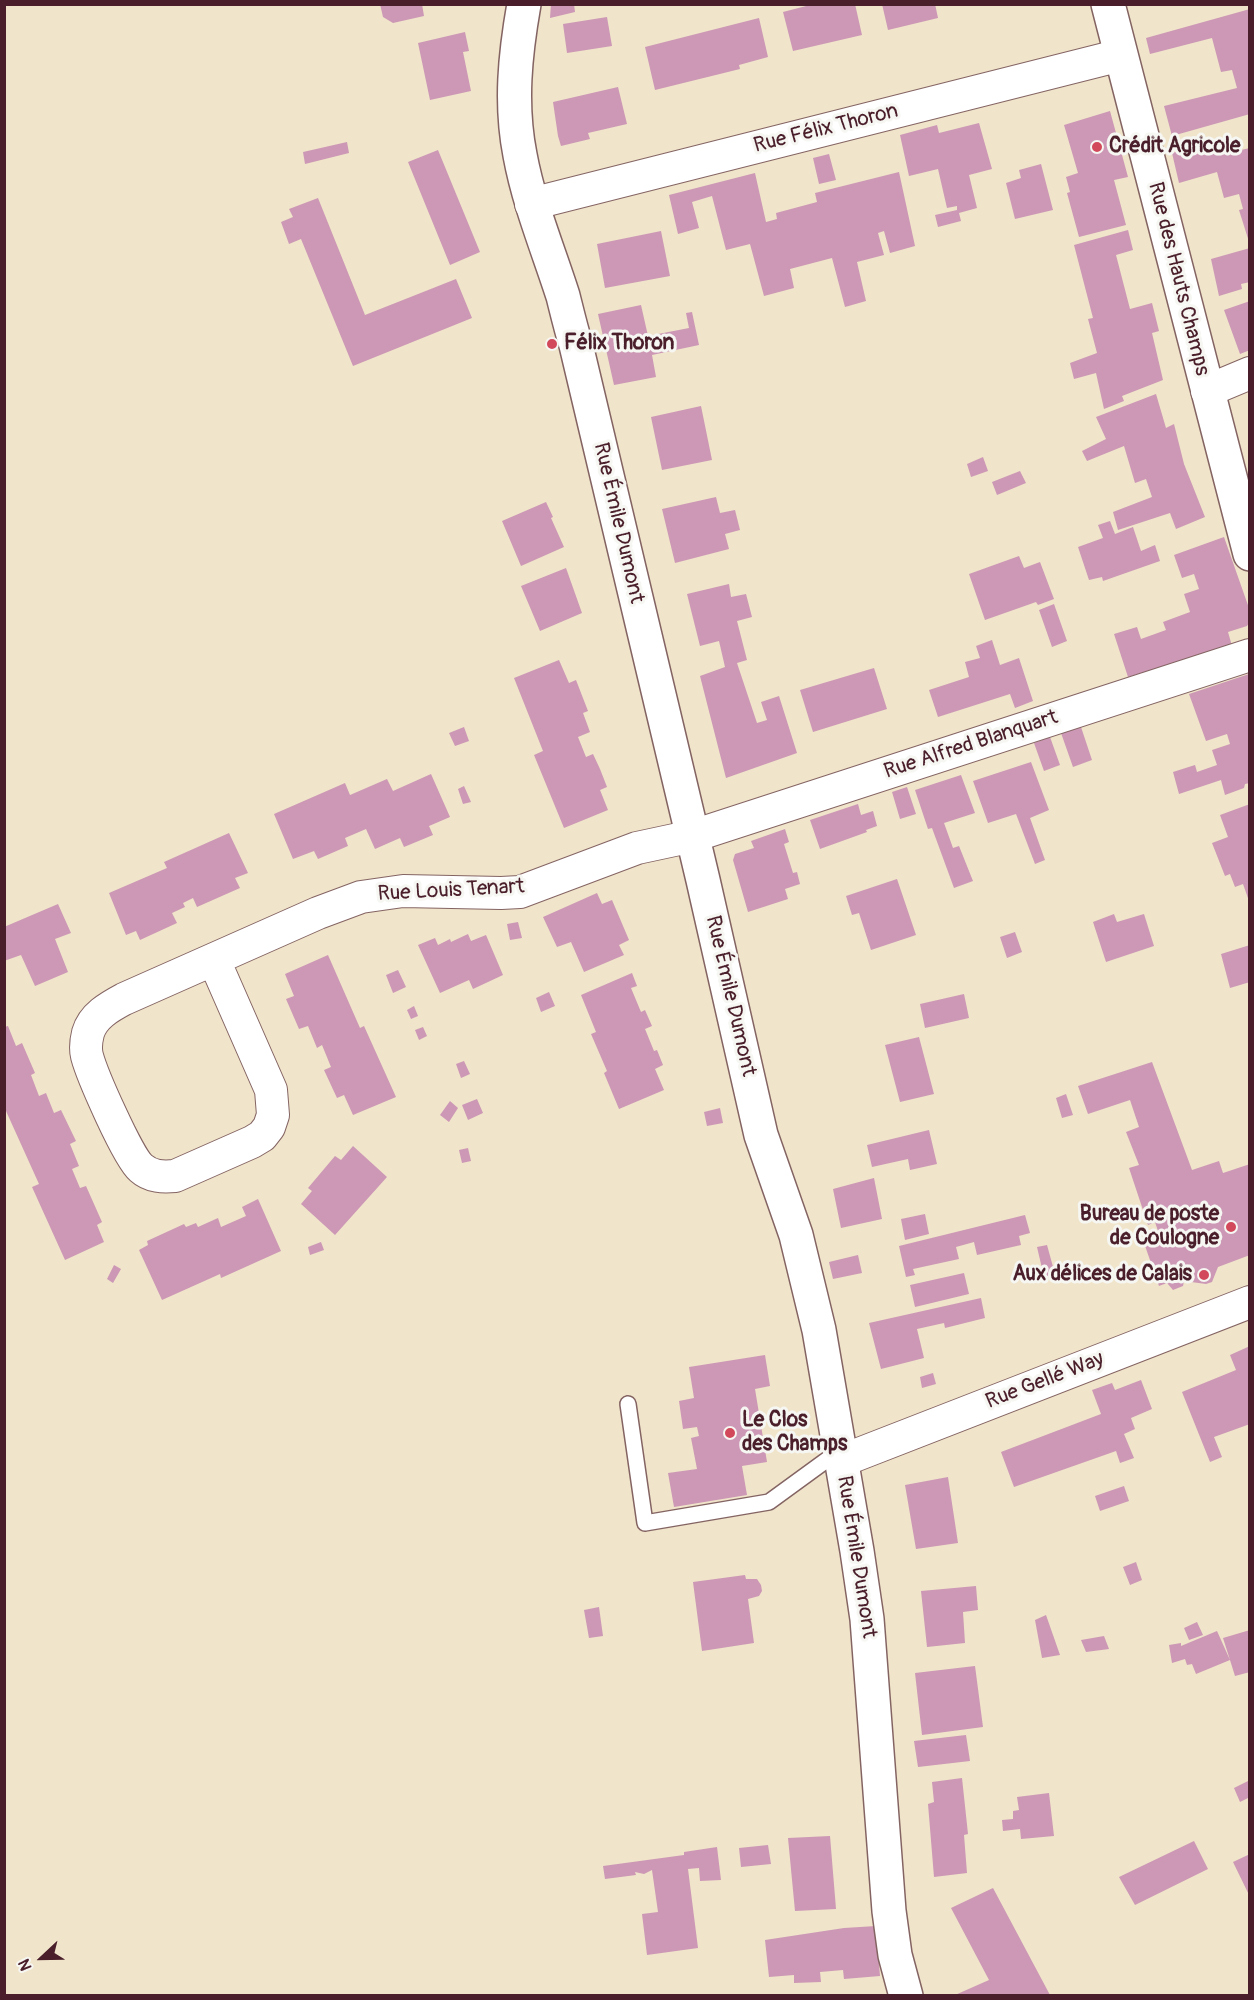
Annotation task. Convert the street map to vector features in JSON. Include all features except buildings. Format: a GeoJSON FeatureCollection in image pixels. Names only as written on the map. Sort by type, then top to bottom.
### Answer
{"type":"FeatureCollection","features":[{"type":"Feature","properties":{"kind":"street","name":"Rue Émile Dumont"},"geometry":{"type":"LineString","coordinates":[[524,4],[516,49],[514,99],[519,154],[531,204],[576,345],[693,836],[761,1135],[796,1235],[813,1303],[867,1619],[889,1911],[895,1955],[906,1995]]}},
{"type":"Feature","properties":{"kind":"street","name":"Rue des Hauts Champs"},"geometry":{"type":"LineString","coordinates":[[1108,4],[1250,554]]}},
{"type":"Feature","properties":{"kind":"street","name":"Rue Félix Thoron"},"geometry":{"type":"LineString","coordinates":[[531,204],[1121,55]]}},
{"type":"Feature","properties":{"kind":"street"},"geometry":{"type":"LineString","coordinates":[[1207,391],[1250,373]]}},
{"type":"Feature","properties":{"kind":"street","name":"Rue Alfred Blanquart"},"geometry":{"type":"LineString","coordinates":[[693,836],[1250,655]]}},
{"type":"Feature","properties":{"kind":"street","name":"Rue Louis Tenart"},"geometry":{"type":"LineString","coordinates":[[214,960],[270,1090],[273,1115],[262,1136],[252,1142],[176,1176],[163,1177],[150,1174],[140,1167],[130,1154],[87,1055],[88,1030],[96,1018],[107,1009],[214,960],[318,913],[361,897],[403,891],[520,892],[637,848],[693,836]]}},
{"type":"Feature","properties":{"kind":"street","name":"Rue Gellé Way"},"geometry":{"type":"LineString","coordinates":[[840,1456],[1250,1302]]}},
{"type":"Feature","properties":{"kind":"lane"},"geometry":{"type":"LineString","coordinates":[[628,1404],[645,1522],[769,1502],[840,1456]]}},
{"type":"Feature","properties":{"kind":"place","name":"Crédit Agricole"},"geometry":{"type":"Point","coordinates":[1097,147]}},
{"type":"Feature","properties":{"kind":"place","name":"Félix Thoron"},"geometry":{"type":"Point","coordinates":[552,344]}},
{"type":"Feature","properties":{"kind":"place","name":"Bureau de poste de Coulogne"},"geometry":{"type":"Point","coordinates":[1231,1227]}},
{"type":"Feature","properties":{"kind":"place","name":"Aux délices de Calais"},"geometry":{"type":"Point","coordinates":[1204,1275]}},
{"type":"Feature","properties":{"kind":"place","name":"Le Clos des Champs"},"geometry":{"type":"Point","coordinates":[730,1433]}}]}
